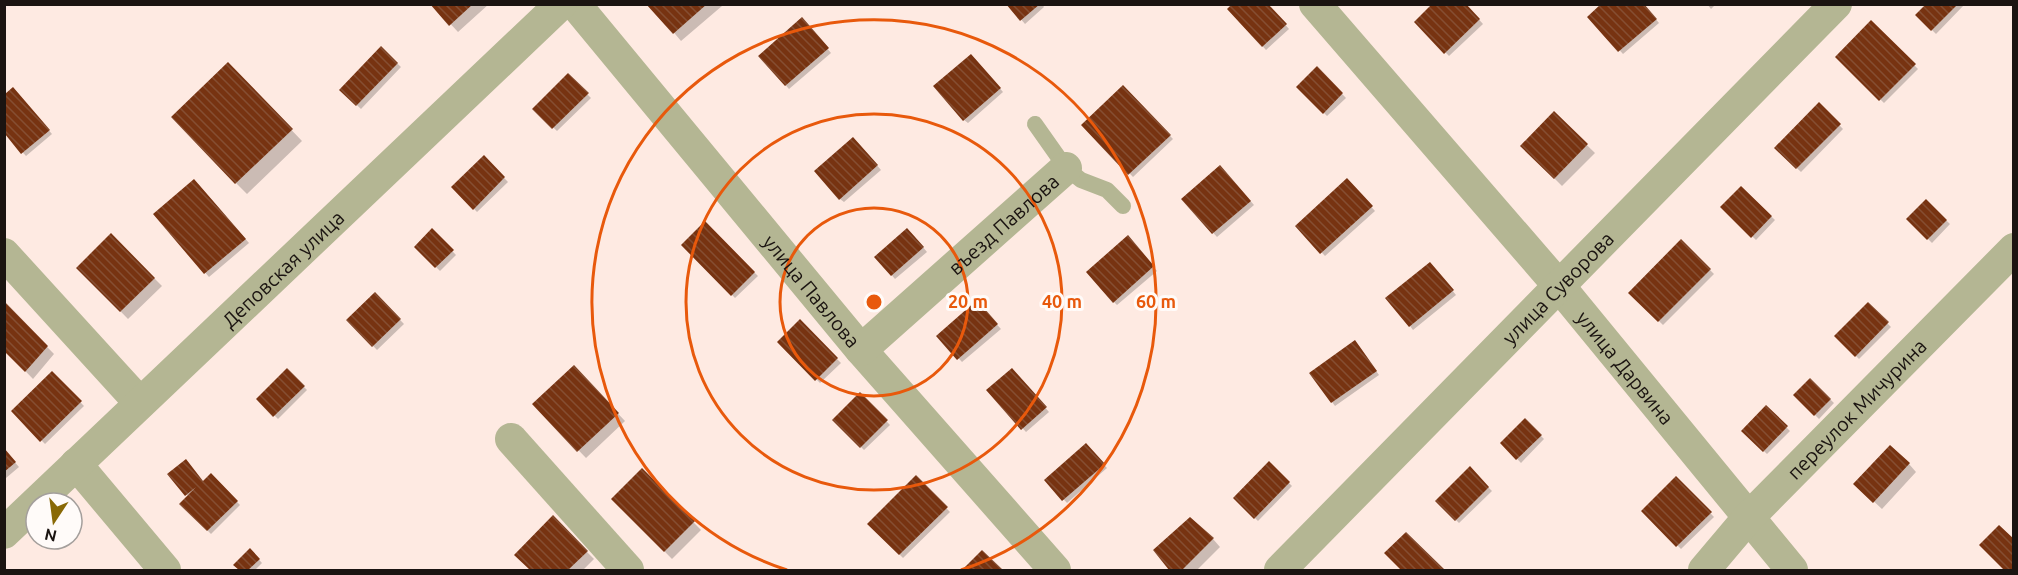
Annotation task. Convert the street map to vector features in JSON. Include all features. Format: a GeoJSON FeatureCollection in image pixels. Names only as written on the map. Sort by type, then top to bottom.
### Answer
{"type":"FeatureCollection","features":[{"type":"Feature","properties":{"kind":"street","name":"Деповская улица"},"geometry":{"type":"LineString","coordinates":[[4,533],[561,4]]}},
{"type":"Feature","properties":{"kind":"street","name":"улица Павлова"},"geometry":{"type":"LineString","coordinates":[[575,4],[861,350],[1055,570]]}},
{"type":"Feature","properties":{"kind":"street","name":"улица Дарвина"},"geometry":{"type":"LineString","coordinates":[[1315,4],[1559,286],[1792,570]]}},
{"type":"Feature","properties":{"kind":"street","name":"улица Суворова"},"geometry":{"type":"LineString","coordinates":[[1280,570],[1836,4]]}},
{"type":"Feature","properties":{"kind":"street","name":"въезд Павлова"},"geometry":{"type":"LineString","coordinates":[[861,350],[1066,168]]}},
{"type":"Feature","properties":{"kind":"street","name":"переулок Мичурина"},"geometry":{"type":"LineString","coordinates":[[1704,570],[1748,518],[2013,249]]}},
{"type":"Feature","properties":{"kind":"street"},"geometry":{"type":"LineString","coordinates":[[4,254],[140,403]]}},
{"type":"Feature","properties":{"kind":"street"},"geometry":{"type":"LineString","coordinates":[[511,439],[628,570]]}},
{"type":"Feature","properties":{"kind":"street"},"geometry":{"type":"LineString","coordinates":[[76,464],[165,570]]}},
{"type":"Feature","properties":{"kind":"lane"},"geometry":{"type":"LineString","coordinates":[[1035,124],[1066,168],[1081,180],[1107,190],[1123,206]]}},
{"type":"Feature","properties":{"kind":"building"},"geometry":{"type":"Polygon","coordinates":[[[430,4],[473,4],[449,26],[430,4]]]}},
{"type":"Feature","properties":{"kind":"building"},"geometry":{"type":"Polygon","coordinates":[[[646,4],[707,4],[673,34],[646,4]]]}},
{"type":"Feature","properties":{"kind":"building"},"geometry":{"type":"Polygon","coordinates":[[[1006,4],[1040,4],[1020,21],[1006,4]]]}},
{"type":"Feature","properties":{"kind":"building"},"geometry":{"type":"Polygon","coordinates":[[[1232,4],[1268,4],[1287,24],[1262,47],[1227,9],[1232,4]]]}},
{"type":"Feature","properties":{"kind":"building"},"geometry":{"type":"Polygon","coordinates":[[[1432,4],[1466,4],[1480,19],[1444,54],[1414,22],[1432,4]]]}},
{"type":"Feature","properties":{"kind":"building"},"geometry":{"type":"Polygon","coordinates":[[[1601,4],[1644,4],[1657,19],[1618,52],[1587,17],[1601,4]]]}},
{"type":"Feature","properties":{"kind":"building"},"geometry":{"type":"Polygon","coordinates":[[[1926,4],[1958,4],[1931,31],[1915,15],[1926,4]]]}},
{"type":"Feature","properties":{"kind":"building"},"geometry":{"type":"Polygon","coordinates":[[[802,17],[829,48],[785,86],[758,56],[802,17]]]}},
{"type":"Feature","properties":{"kind":"building"},"geometry":{"type":"Polygon","coordinates":[[[1871,20],[1916,64],[1879,101],[1835,57],[1871,20]]]}},
{"type":"Feature","properties":{"kind":"building"},"geometry":{"type":"Polygon","coordinates":[[[381,46],[398,63],[356,106],[339,90],[381,46]]]}},
{"type":"Feature","properties":{"kind":"building"},"geometry":{"type":"Polygon","coordinates":[[[971,54],[1001,88],[963,121],[933,86],[971,54]]]}},
{"type":"Feature","properties":{"kind":"building"},"geometry":{"type":"Polygon","coordinates":[[[228,62],[293,129],[235,184],[171,117],[228,62]]]}},
{"type":"Feature","properties":{"kind":"building"},"geometry":{"type":"Polygon","coordinates":[[[1317,66],[1343,93],[1323,114],[1296,87],[1317,66]]]}},
{"type":"Feature","properties":{"kind":"building"},"geometry":{"type":"Polygon","coordinates":[[[568,73],[589,93],[552,129],[532,109],[568,73]]]}},
{"type":"Feature","properties":{"kind":"building"},"geometry":{"type":"Polygon","coordinates":[[[1123,85],[1171,135],[1128,175],[1081,125],[1123,85]]]}},
{"type":"Feature","properties":{"kind":"building"},"geometry":{"type":"Polygon","coordinates":[[[13,87],[50,130],[21,154],[5,134],[5,94],[13,87]]]}},
{"type":"Feature","properties":{"kind":"building"},"geometry":{"type":"Polygon","coordinates":[[[1819,102],[1841,124],[1796,169],[1774,148],[1819,102]]]}},
{"type":"Feature","properties":{"kind":"building"},"geometry":{"type":"Polygon","coordinates":[[[1554,111],[1588,144],[1554,179],[1520,146],[1554,111]]]}},
{"type":"Feature","properties":{"kind":"building"},"geometry":{"type":"Polygon","coordinates":[[[853,137],[878,165],[839,200],[814,171],[853,137]]]}},
{"type":"Feature","properties":{"kind":"building"},"geometry":{"type":"Polygon","coordinates":[[[484,155],[505,177],[473,210],[451,187],[484,155]]]}},
{"type":"Feature","properties":{"kind":"building"},"geometry":{"type":"Polygon","coordinates":[[[1220,165],[1251,201],[1212,234],[1181,199],[1220,165]]]}},
{"type":"Feature","properties":{"kind":"building"},"geometry":{"type":"Polygon","coordinates":[[[1347,178],[1373,206],[1320,254],[1295,226],[1347,178]]]}},
{"type":"Feature","properties":{"kind":"building"},"geometry":{"type":"Polygon","coordinates":[[[194,179],[246,239],[204,274],[153,214],[194,179]]]}},
{"type":"Feature","properties":{"kind":"building"},"geometry":{"type":"Polygon","coordinates":[[[1741,186],[1772,216],[1751,238],[1720,207],[1741,186]]]}},
{"type":"Feature","properties":{"kind":"building"},"geometry":{"type":"Polygon","coordinates":[[[1926,199],[1947,220],[1927,240],[1906,219],[1926,199]]]}},
{"type":"Feature","properties":{"kind":"building"},"geometry":{"type":"Polygon","coordinates":[[[705,221],[755,272],[731,296],[681,245],[705,221]]]}},
{"type":"Feature","properties":{"kind":"building"},"geometry":{"type":"Polygon","coordinates":[[[432,228],[454,250],[435,268],[414,247],[432,228]]]}},
{"type":"Feature","properties":{"kind":"building"},"geometry":{"type":"Polygon","coordinates":[[[907,228],[924,247],[891,276],[874,257],[907,228]]]}},
{"type":"Feature","properties":{"kind":"building"},"geometry":{"type":"Polygon","coordinates":[[[111,233],[155,278],[120,312],[76,268],[111,233]]]}},
{"type":"Feature","properties":{"kind":"building"},"geometry":{"type":"Polygon","coordinates":[[[1128,235],[1154,266],[1113,303],[1086,272],[1128,235]]]}},
{"type":"Feature","properties":{"kind":"building"},"geometry":{"type":"Polygon","coordinates":[[[1681,239],[1711,269],[1658,322],[1628,293],[1681,239]]]}},
{"type":"Feature","properties":{"kind":"building"},"geometry":{"type":"Polygon","coordinates":[[[1430,262],[1454,290],[1409,327],[1385,298],[1430,262]]]}},
{"type":"Feature","properties":{"kind":"building"},"geometry":{"type":"Polygon","coordinates":[[[375,292],[401,319],[372,347],[346,320],[375,292]]]}},
{"type":"Feature","properties":{"kind":"building"},"geometry":{"type":"Polygon","coordinates":[[[977,300],[998,324],[957,360],[936,336],[977,300]]]}},
{"type":"Feature","properties":{"kind":"building"},"geometry":{"type":"Polygon","coordinates":[[[4,301],[48,346],[25,372],[4,351],[4,301]]]}},
{"type":"Feature","properties":{"kind":"building"},"geometry":{"type":"Polygon","coordinates":[[[1868,302],[1889,322],[1855,357],[1834,336],[1868,302]]]}},
{"type":"Feature","properties":{"kind":"building"},"geometry":{"type":"Polygon","coordinates":[[[800,319],[838,358],[815,381],[777,342],[800,319]]]}},
{"type":"Feature","properties":{"kind":"building"},"geometry":{"type":"Polygon","coordinates":[[[1355,340],[1377,371],[1331,403],[1309,373],[1355,340]]]}},
{"type":"Feature","properties":{"kind":"building"},"geometry":{"type":"Polygon","coordinates":[[[574,365],[619,413],[577,452],[532,404],[574,365]]]}},
{"type":"Feature","properties":{"kind":"building"},"geometry":{"type":"Polygon","coordinates":[[[287,368],[305,386],[273,417],[256,399],[287,368]]]}},
{"type":"Feature","properties":{"kind":"building"},"geometry":{"type":"Polygon","coordinates":[[[1012,368],[1047,407],[1021,430],[986,390],[1012,368]]]}},
{"type":"Feature","properties":{"kind":"building"},"geometry":{"type":"Polygon","coordinates":[[[52,371],[82,401],[40,442],[11,411],[52,371]]]}},
{"type":"Feature","properties":{"kind":"building"},"geometry":{"type":"Polygon","coordinates":[[[1810,378],[1831,399],[1814,416],[1793,395],[1810,378]]]}},
{"type":"Feature","properties":{"kind":"building"},"geometry":{"type":"Polygon","coordinates":[[[860,392],[888,420],[860,448],[832,420],[860,392]]]}},
{"type":"Feature","properties":{"kind":"building"},"geometry":{"type":"Polygon","coordinates":[[[1766,405],[1788,426],[1763,452],[1741,431],[1766,405]]]}},
{"type":"Feature","properties":{"kind":"building"},"geometry":{"type":"Polygon","coordinates":[[[1525,418],[1542,435],[1516,460],[1500,443],[1525,418]]]}},
{"type":"Feature","properties":{"kind":"building"},"geometry":{"type":"Polygon","coordinates":[[[1086,443],[1105,464],[1062,501],[1044,480],[1086,443]]]}},
{"type":"Feature","properties":{"kind":"building"},"geometry":{"type":"Polygon","coordinates":[[[1890,445],[1910,463],[1873,503],[1853,484],[1890,445]]]}},
{"type":"Feature","properties":{"kind":"building"},"geometry":{"type":"Polygon","coordinates":[[[4,448],[16,462],[4,472],[4,448]]]}},
{"type":"Feature","properties":{"kind":"building"},"geometry":{"type":"Polygon","coordinates":[[[186,459],[203,481],[211,473],[238,501],[207,531],[179,504],[196,487],[185,496],[167,474],[186,459]]]}},
{"type":"Feature","properties":{"kind":"building"},"geometry":{"type":"Polygon","coordinates":[[[1269,461],[1290,482],[1254,519],[1233,498],[1269,461]]]}},
{"type":"Feature","properties":{"kind":"building"},"geometry":{"type":"Polygon","coordinates":[[[1470,466],[1489,487],[1455,521],[1435,501],[1470,466]]]}},
{"type":"Feature","properties":{"kind":"building"},"geometry":{"type":"Polygon","coordinates":[[[642,468],[695,521],[664,552],[611,499],[642,468]]]}},
{"type":"Feature","properties":{"kind":"building"},"geometry":{"type":"Polygon","coordinates":[[[916,475],[948,507],[899,555],[867,524],[916,475]]]}},
{"type":"Feature","properties":{"kind":"building"},"geometry":{"type":"Polygon","coordinates":[[[1676,476],[1712,512],[1676,547],[1641,511],[1676,476]]]}},
{"type":"Feature","properties":{"kind":"building"},"geometry":{"type":"Polygon","coordinates":[[[553,515],[588,551],[568,570],[530,570],[514,555],[553,515]]]}},
{"type":"Feature","properties":{"kind":"building"},"geometry":{"type":"Polygon","coordinates":[[[1190,517],[1214,538],[1182,570],[1169,570],[1153,550],[1190,517]]]}},
{"type":"Feature","properties":{"kind":"building"},"geometry":{"type":"Polygon","coordinates":[[[1999,525],[2014,539],[2014,570],[2004,570],[1979,545],[1999,525]]]}},
{"type":"Feature","properties":{"kind":"building"},"geometry":{"type":"Polygon","coordinates":[[[1406,532],[1445,570],[1401,570],[1384,553],[1406,532]]]}},
{"type":"Feature","properties":{"kind":"building"},"geometry":{"type":"Polygon","coordinates":[[[250,548],[260,559],[248,570],[239,570],[233,565],[250,548]]]}},
{"type":"Feature","properties":{"kind":"building"},"geometry":{"type":"Polygon","coordinates":[[[982,550],[1003,570],[962,570],[982,550]]]}}]}
